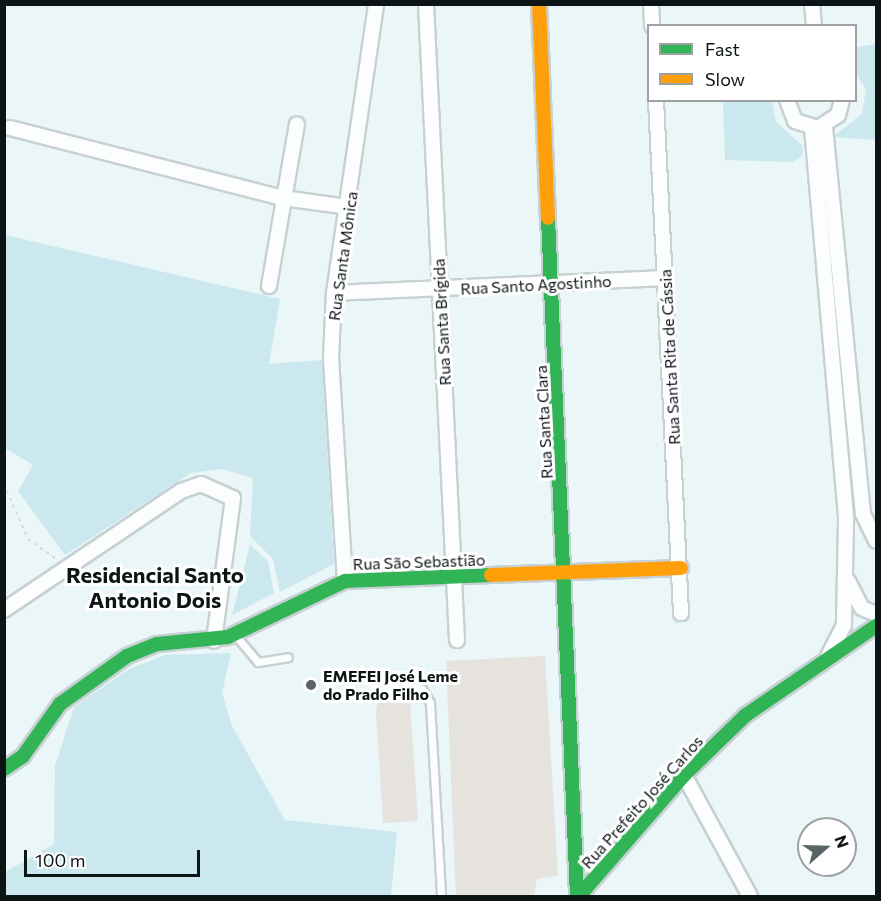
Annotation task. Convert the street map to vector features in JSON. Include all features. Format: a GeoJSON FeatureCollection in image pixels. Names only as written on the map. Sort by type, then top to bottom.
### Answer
{"type":"FeatureCollection","features":[{"type":"Feature","properties":{"kind":"street","name":"Rua Santa Mônica"},"geometry":{"type":"LineString","coordinates":[[345,581],[331,358],[334,293],[349,207],[376,4]]}},
{"type":"Feature","properties":{"kind":"street","name":"Rua Santa Brígida"},"geometry":{"type":"LineString","coordinates":[[426,4],[457,640]]}},
{"type":"Feature","properties":{"kind":"street","name":"Rua Santa Clara"},"geometry":{"type":"LineString","coordinates":[[539,4],[568,572],[578,897]]}},
{"type":"Feature","properties":{"kind":"street"},"geometry":{"type":"LineString","coordinates":[[651,4],[652,24]]}},
{"type":"Feature","properties":{"kind":"street"},"geometry":{"type":"LineString","coordinates":[[812,4],[814,24]]}},
{"type":"Feature","properties":{"kind":"street","name":"Rua Santa Rita de Cássia"},"geometry":{"type":"LineString","coordinates":[[656,102],[681,568],[681,613]]}},
{"type":"Feature","properties":{"kind":"street"},"geometry":{"type":"LineString","coordinates":[[788,102],[795,120],[818,128]]}},
{"type":"Feature","properties":{"kind":"street"},"geometry":{"type":"LineString","coordinates":[[818,128],[838,115],[841,102]]}},
{"type":"Feature","properties":{"kind":"street"},"geometry":{"type":"LineString","coordinates":[[270,286],[297,124]]}},
{"type":"Feature","properties":{"kind":"street"},"geometry":{"type":"LineString","coordinates":[[10,128],[284,198],[349,207]]}},
{"type":"Feature","properties":{"kind":"street"},"geometry":{"type":"LineString","coordinates":[[818,128],[863,514],[876,541]]}},
{"type":"Feature","properties":{"kind":"street"},"geometry":{"type":"LineString","coordinates":[[818,128],[846,520],[844,625],[828,656]]}},
{"type":"Feature","properties":{"kind":"street","name":"Rua Santo Agostinho"},"geometry":{"type":"LineString","coordinates":[[334,293],[665,278]]}},
{"type":"Feature","properties":{"kind":"street"},"geometry":{"type":"LineString","coordinates":[[4,610],[181,491],[201,484],[233,498],[214,641]]}},
{"type":"Feature","properties":{"kind":"street","name":"Rua São Sebastião"},"geometry":{"type":"LineString","coordinates":[[4,769],[23,756],[60,704],[103,670],[157,644],[214,641],[235,634],[345,581],[681,568]]}},
{"type":"Feature","properties":{"kind":"street"},"geometry":{"type":"LineString","coordinates":[[845,570],[853,597],[876,614]]}},
{"type":"Feature","properties":{"kind":"street","name":"Rua Prefeito José Carlos"},"geometry":{"type":"LineString","coordinates":[[578,897],[684,775],[746,716],[828,656],[876,626]]}},
{"type":"Feature","properties":{"kind":"street"},"geometry":{"type":"LineString","coordinates":[[684,775],[750,897]]}},
{"type":"Feature","properties":{"kind":"street"},"geometry":{"type":"LineString","coordinates":[[577,838],[605,867]]}},
{"type":"Feature","properties":{"kind":"lane"},"geometry":{"type":"LineString","coordinates":[[235,634],[258,662],[288,657]]}},
{"type":"Feature","properties":{"kind":"lane"},"geometry":{"type":"LineString","coordinates":[[380,691],[406,682],[423,689],[430,703],[441,897]]}},
{"type":"Feature","properties":{"kind":"path"},"geometry":{"type":"LineString","coordinates":[[4,484],[27,539],[39,551],[75,563]]}},
{"type":"Feature","properties":{"kind":"shaded area"},"geometry":{"type":"Polygon","coordinates":[[[876,44],[876,140],[833,137],[862,114],[866,89],[857,76],[857,47],[876,44]]]}},
{"type":"Feature","properties":{"kind":"shaded area"},"geometry":{"type":"Polygon","coordinates":[[[723,102],[772,102],[776,122],[802,145],[803,155],[793,162],[725,160],[723,102]]]}},
{"type":"Feature","properties":{"kind":"shaded area"},"geometry":{"type":"Polygon","coordinates":[[[5,235],[280,299],[269,364],[322,360],[334,564],[280,592],[273,559],[250,536],[253,478],[222,469],[191,473],[65,555],[18,491],[33,465],[5,448],[5,235]]]}},
{"type":"Feature","properties":{"kind":"shaded area"},"geometry":{"type":"Polygon","coordinates":[[[250,545],[268,561],[274,593],[232,615],[250,545]]]}},
{"type":"Feature","properties":{"kind":"shaded area"},"geometry":{"type":"Polygon","coordinates":[[[231,653],[222,693],[232,726],[285,820],[397,832],[391,896],[5,896],[5,872],[54,844],[55,766],[74,707],[129,669],[165,655],[231,653]]]}},
{"type":"Feature","properties":{"kind":"building"},"geometry":{"type":"Polygon","coordinates":[[[545,656],[558,876],[537,879],[534,897],[456,897],[446,661],[545,656]]]}},
{"type":"Feature","properties":{"kind":"building"},"geometry":{"type":"Polygon","coordinates":[[[410,700],[418,821],[383,823],[376,712],[378,702],[410,700]]]}},
{"type":"Feature","properties":{"kind":"traffic: fast"},"geometry":{"type":"LineString","coordinates":[[548,218],[577,896]]}},
{"type":"Feature","properties":{"kind":"traffic: fast"},"geometry":{"type":"LineString","coordinates":[[4,769],[23,756],[60,704],[127,656],[157,644],[228,637],[345,581],[491,575]]}},
{"type":"Feature","properties":{"kind":"traffic: fast"},"geometry":{"type":"LineString","coordinates":[[579,896],[684,775],[746,715],[876,626]]}},
{"type":"Feature","properties":{"kind":"traffic: slow"},"geometry":{"type":"LineString","coordinates":[[539,4],[548,218]]}},
{"type":"Feature","properties":{"kind":"traffic: slow"},"geometry":{"type":"LineString","coordinates":[[491,575],[681,568]]}},
{"type":"Feature","properties":{"kind":"place","name":"EMEFEI José Leme do Prado Filho"},"geometry":{"type":"Point","coordinates":[311,685]}},
{"type":"Feature","properties":{"kind":"district","name":"Residencial Santo Antonio Dois"},"geometry":{"type":"Point","coordinates":[155,586]}}]}
